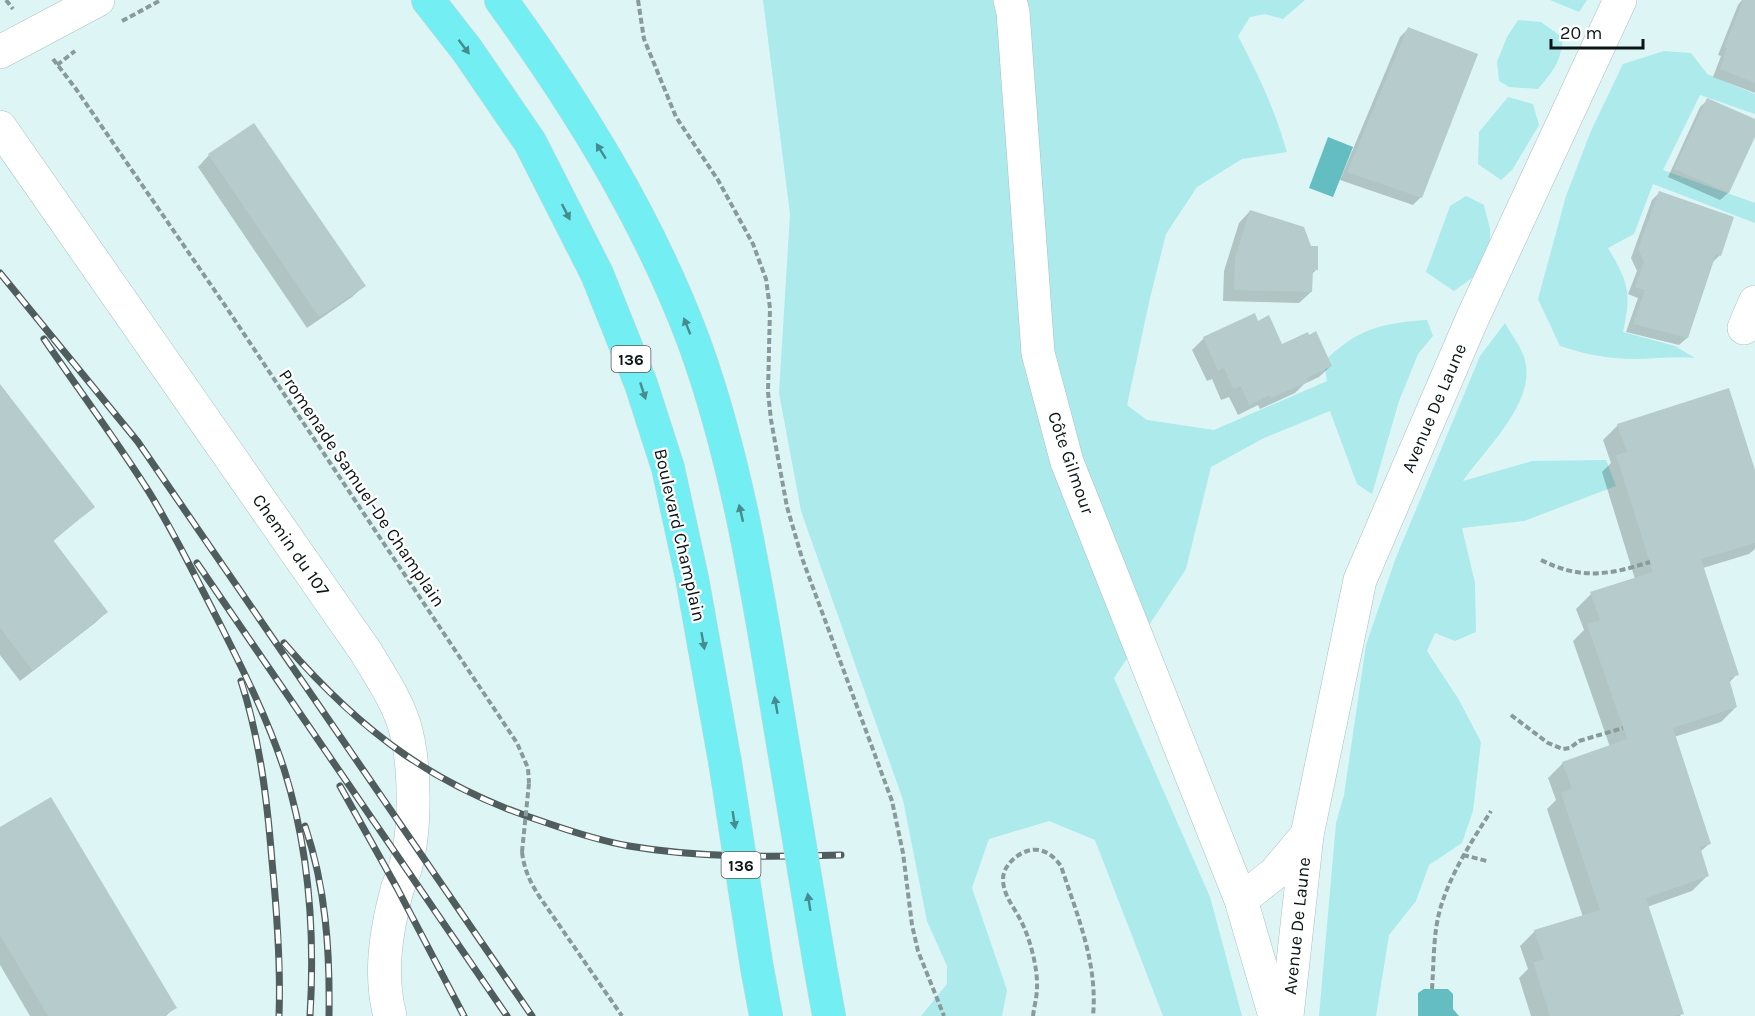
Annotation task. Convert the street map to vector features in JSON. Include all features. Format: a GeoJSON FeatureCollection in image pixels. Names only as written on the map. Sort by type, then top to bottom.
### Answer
{"type":"FeatureCollection","features":[{"type":"Feature","properties":{"kind":"main road","name":"Boulevard Champlain"},"geometry":{"type":"LineString","coordinates":[[428,0],[467,50],[530,142],[597,274],[632,362],[668,468],[692,578],[725,762],[766,1016]]}},
{"type":"Feature","properties":{"kind":"main road"},"geometry":{"type":"LineString","coordinates":[[501,0],[562,87],[611,167],[660,261],[694,343],[723,437],[747,542],[829,1016]]}},
{"type":"Feature","properties":{"kind":"street"},"geometry":{"type":"LineString","coordinates":[[0,51],[98,0]]}},
{"type":"Feature","properties":{"kind":"street","name":"Côte Gilmour"},"geometry":{"type":"LineString","coordinates":[[1010,0],[1013,12],[1038,353],[1067,462],[1241,900],[1275,1016]]}},
{"type":"Feature","properties":{"kind":"street","name":"Avenue De Laune"},"geometry":{"type":"LineString","coordinates":[[1287,1016],[1307,835],[1360,580],[1473,317],[1620,0]]}},
{"type":"Feature","properties":{"kind":"street","name":"Chemin du 107"},"geometry":{"type":"LineString","coordinates":[[0,127],[366,652],[384,681],[404,723],[412,761],[413,802],[405,868],[387,934],[384,968],[390,1016]]}},
{"type":"Feature","properties":{"kind":"street","name":"Avenue De Laune"},"geometry":{"type":"LineString","coordinates":[[1241,900],[1275,873],[1307,835]]}},
{"type":"Feature","properties":{"kind":"path","name":"Promenade Samuel-De Champlain"},"geometry":{"type":"LineString","coordinates":[[6,0],[76,89],[224,304],[518,743],[528,768],[529,783],[522,852],[523,863],[539,897],[622,1016]]}},
{"type":"Feature","properties":{"kind":"path"},"geometry":{"type":"LineString","coordinates":[[638,0],[644,39],[676,117],[723,189],[753,244],[766,279],[770,308],[768,392],[787,507],[802,558],[892,801],[903,853],[912,925],[918,951],[944,1016]]}},
{"type":"Feature","properties":{"kind":"path"},"geometry":{"type":"LineString","coordinates":[[1541,560],[1564,570],[1593,574],[1621,572],[1650,562]]}},
{"type":"Feature","properties":{"kind":"path"},"geometry":{"type":"LineString","coordinates":[[1511,715],[1548,743],[1563,749],[1570,748],[1579,741],[1623,728]]}},
{"type":"Feature","properties":{"kind":"path"},"geometry":{"type":"LineString","coordinates":[[1432,989],[1437,922],[1442,906],[1463,855],[1491,811]]}},
{"type":"Feature","properties":{"kind":"path"},"geometry":{"type":"LineString","coordinates":[[1033,1016],[1037,987],[1031,946],[1022,922],[1004,891],[1003,876],[1012,860],[1026,851],[1038,850],[1051,854],[1061,866],[1091,965],[1095,988],[1093,1016]]}},
{"type":"Feature","properties":{"kind":"path"},"geometry":{"type":"LineString","coordinates":[[1463,855],[1487,861]]}},
{"type":"Feature","properties":{"kind":"shaded area"},"geometry":{"type":"Polygon","coordinates":[[[763,0],[1305,0],[1283,19],[1265,14],[1250,17],[1238,36],[1266,92],[1287,152],[1242,159],[1197,187],[1166,234],[1127,405],[1147,420],[1214,430],[1327,381],[1324,362],[1347,342],[1370,330],[1396,323],[1427,320],[1433,336],[1418,354],[1399,401],[1372,494],[1357,484],[1330,411],[1264,438],[1211,467],[1186,569],[1114,678],[1210,897],[1242,1016],[1163,1016],[1095,840],[1049,821],[989,839],[972,888],[1007,990],[1002,1016],[921,1016],[947,984],[947,966],[927,921],[903,800],[801,511],[779,393],[790,214],[763,0]]]}},
{"type":"Feature","properties":{"kind":"shaded area"},"geometry":{"type":"Polygon","coordinates":[[[1550,0],[1587,0],[1579,12],[1550,0]]]}},
{"type":"Feature","properties":{"kind":"shaded area"},"geometry":{"type":"Polygon","coordinates":[[[1518,20],[1541,22],[1563,38],[1555,66],[1538,89],[1509,87],[1499,81],[1497,62],[1507,37],[1518,20]]]}},
{"type":"Feature","properties":{"kind":"shaded area"},"geometry":{"type":"Polygon","coordinates":[[[1664,51],[1691,53],[1707,74],[1755,94],[1755,114],[1700,95],[1663,170],[1755,203],[1755,223],[1653,184],[1634,234],[1608,248],[1620,270],[1626,288],[1627,307],[1623,332],[1675,346],[1695,358],[1615,358],[1587,354],[1560,346],[1538,299],[1566,196],[1591,131],[1623,64],[1664,51]]]}},
{"type":"Feature","properties":{"kind":"shaded area"},"geometry":{"type":"Polygon","coordinates":[[[1508,97],[1533,104],[1539,125],[1512,170],[1501,180],[1478,164],[1479,132],[1508,97]]]}},
{"type":"Feature","properties":{"kind":"shaded area"},"geometry":{"type":"Polygon","coordinates":[[[1328,137],[1353,147],[1333,197],[1309,188],[1328,137]]]}},
{"type":"Feature","properties":{"kind":"shaded area"},"geometry":{"type":"Polygon","coordinates":[[[1466,196],[1484,205],[1490,229],[1490,243],[1472,278],[1454,291],[1426,272],[1450,206],[1466,196]]]}},
{"type":"Feature","properties":{"kind":"shaded area"},"geometry":{"type":"Polygon","coordinates":[[[1505,323],[1524,355],[1526,376],[1523,393],[1506,425],[1463,481],[1532,461],[1606,460],[1616,486],[1524,521],[1462,528],[1475,583],[1476,632],[1455,641],[1435,633],[1427,651],[1459,700],[1481,742],[1473,811],[1462,843],[1429,865],[1416,901],[1389,935],[1376,1016],[1319,1016],[1336,823],[1344,795],[1366,645],[1395,560],[1480,356],[1505,323]]]}},
{"type":"Feature","properties":{"kind":"shaded area"},"geometry":{"type":"Polygon","coordinates":[[[1424,989],[1448,989],[1453,994],[1453,1009],[1459,1016],[1418,1016],[1418,993],[1424,989]]]}},
{"type":"Feature","properties":{"kind":"building"},"geometry":{"type":"Polygon","coordinates":[[[1743,0],[1755,0],[1755,83],[1720,69],[1727,48],[1724,47],[1743,0]]]}},
{"type":"Feature","properties":{"kind":"building"},"geometry":{"type":"Polygon","coordinates":[[[1408,27],[1478,54],[1422,198],[1347,172],[1408,27]]]}},
{"type":"Feature","properties":{"kind":"building"},"geometry":{"type":"Polygon","coordinates":[[[1707,98],[1755,119],[1755,137],[1729,193],[1674,169],[1707,98]]]}},
{"type":"Feature","properties":{"kind":"building"},"geometry":{"type":"Polygon","coordinates":[[[254,123],[366,286],[319,317],[208,154],[254,123]]]}},
{"type":"Feature","properties":{"kind":"building"},"geometry":{"type":"Polygon","coordinates":[[[1659,191],[1734,217],[1721,256],[1716,254],[1688,338],[1633,324],[1645,290],[1635,287],[1644,262],[1638,249],[1659,191]]]}},
{"type":"Feature","properties":{"kind":"building"},"geometry":{"type":"Polygon","coordinates":[[[1250,210],[1304,227],[1311,246],[1318,246],[1318,270],[1313,270],[1312,292],[1234,290],[1235,258],[1250,210]]]}},
{"type":"Feature","properties":{"kind":"building"},"geometry":{"type":"Polygon","coordinates":[[[1255,313],[1258,321],[1269,315],[1282,344],[1308,332],[1309,335],[1316,331],[1332,366],[1307,378],[1309,381],[1249,405],[1241,386],[1233,389],[1224,368],[1218,371],[1203,337],[1255,313]]]}},
{"type":"Feature","properties":{"kind":"building"},"geometry":{"type":"Polygon","coordinates":[[[0,384],[95,507],[53,540],[108,612],[33,671],[0,628],[0,384]]]}},
{"type":"Feature","properties":{"kind":"building"},"geometry":{"type":"Polygon","coordinates":[[[1729,388],[1755,470],[1755,543],[1701,559],[1739,675],[1729,678],[1737,707],[1673,728],[1711,844],[1700,847],[1709,876],[1646,898],[1684,1014],[1673,1016],[1550,1016],[1533,962],[1544,959],[1534,930],[1600,910],[1561,793],[1572,789],[1562,762],[1627,739],[1587,624],[1600,620],[1590,592],[1653,572],[1616,455],[1627,452],[1617,424],[1729,388]]]}},
{"type":"Feature","properties":{"kind":"building"},"geometry":{"type":"Polygon","coordinates":[[[51,797],[177,1008],[163,1016],[48,1016],[0,935],[0,827],[51,797]]]}},
{"type":"Feature","properties":{"kind":"railway"},"geometry":{"type":"LineString","coordinates":[[0,273],[138,442],[532,1016]]}},
{"type":"Feature","properties":{"kind":"railway"},"geometry":{"type":"LineString","coordinates":[[44,339],[124,453],[159,509],[222,628],[271,733],[293,799],[305,860],[312,954],[310,1016]]}},
{"type":"Feature","properties":{"kind":"railway"},"geometry":{"type":"LineString","coordinates":[[197,563],[507,1016]]}},
{"type":"Feature","properties":{"kind":"railway"},"geometry":{"type":"LineString","coordinates":[[284,643],[342,704],[404,754],[436,775],[509,810],[589,837],[655,850],[735,856],[841,855]]}},
{"type":"Feature","properties":{"kind":"railway"},"geometry":{"type":"LineString","coordinates":[[241,681],[258,748],[268,815],[278,938],[279,1016]]}},
{"type":"Feature","properties":{"kind":"railway"},"geometry":{"type":"LineString","coordinates":[[340,786],[464,1016]]}},
{"type":"Feature","properties":{"kind":"railway"},"geometry":{"type":"LineString","coordinates":[[305,826],[322,896],[329,968],[329,1016]]}}]}
